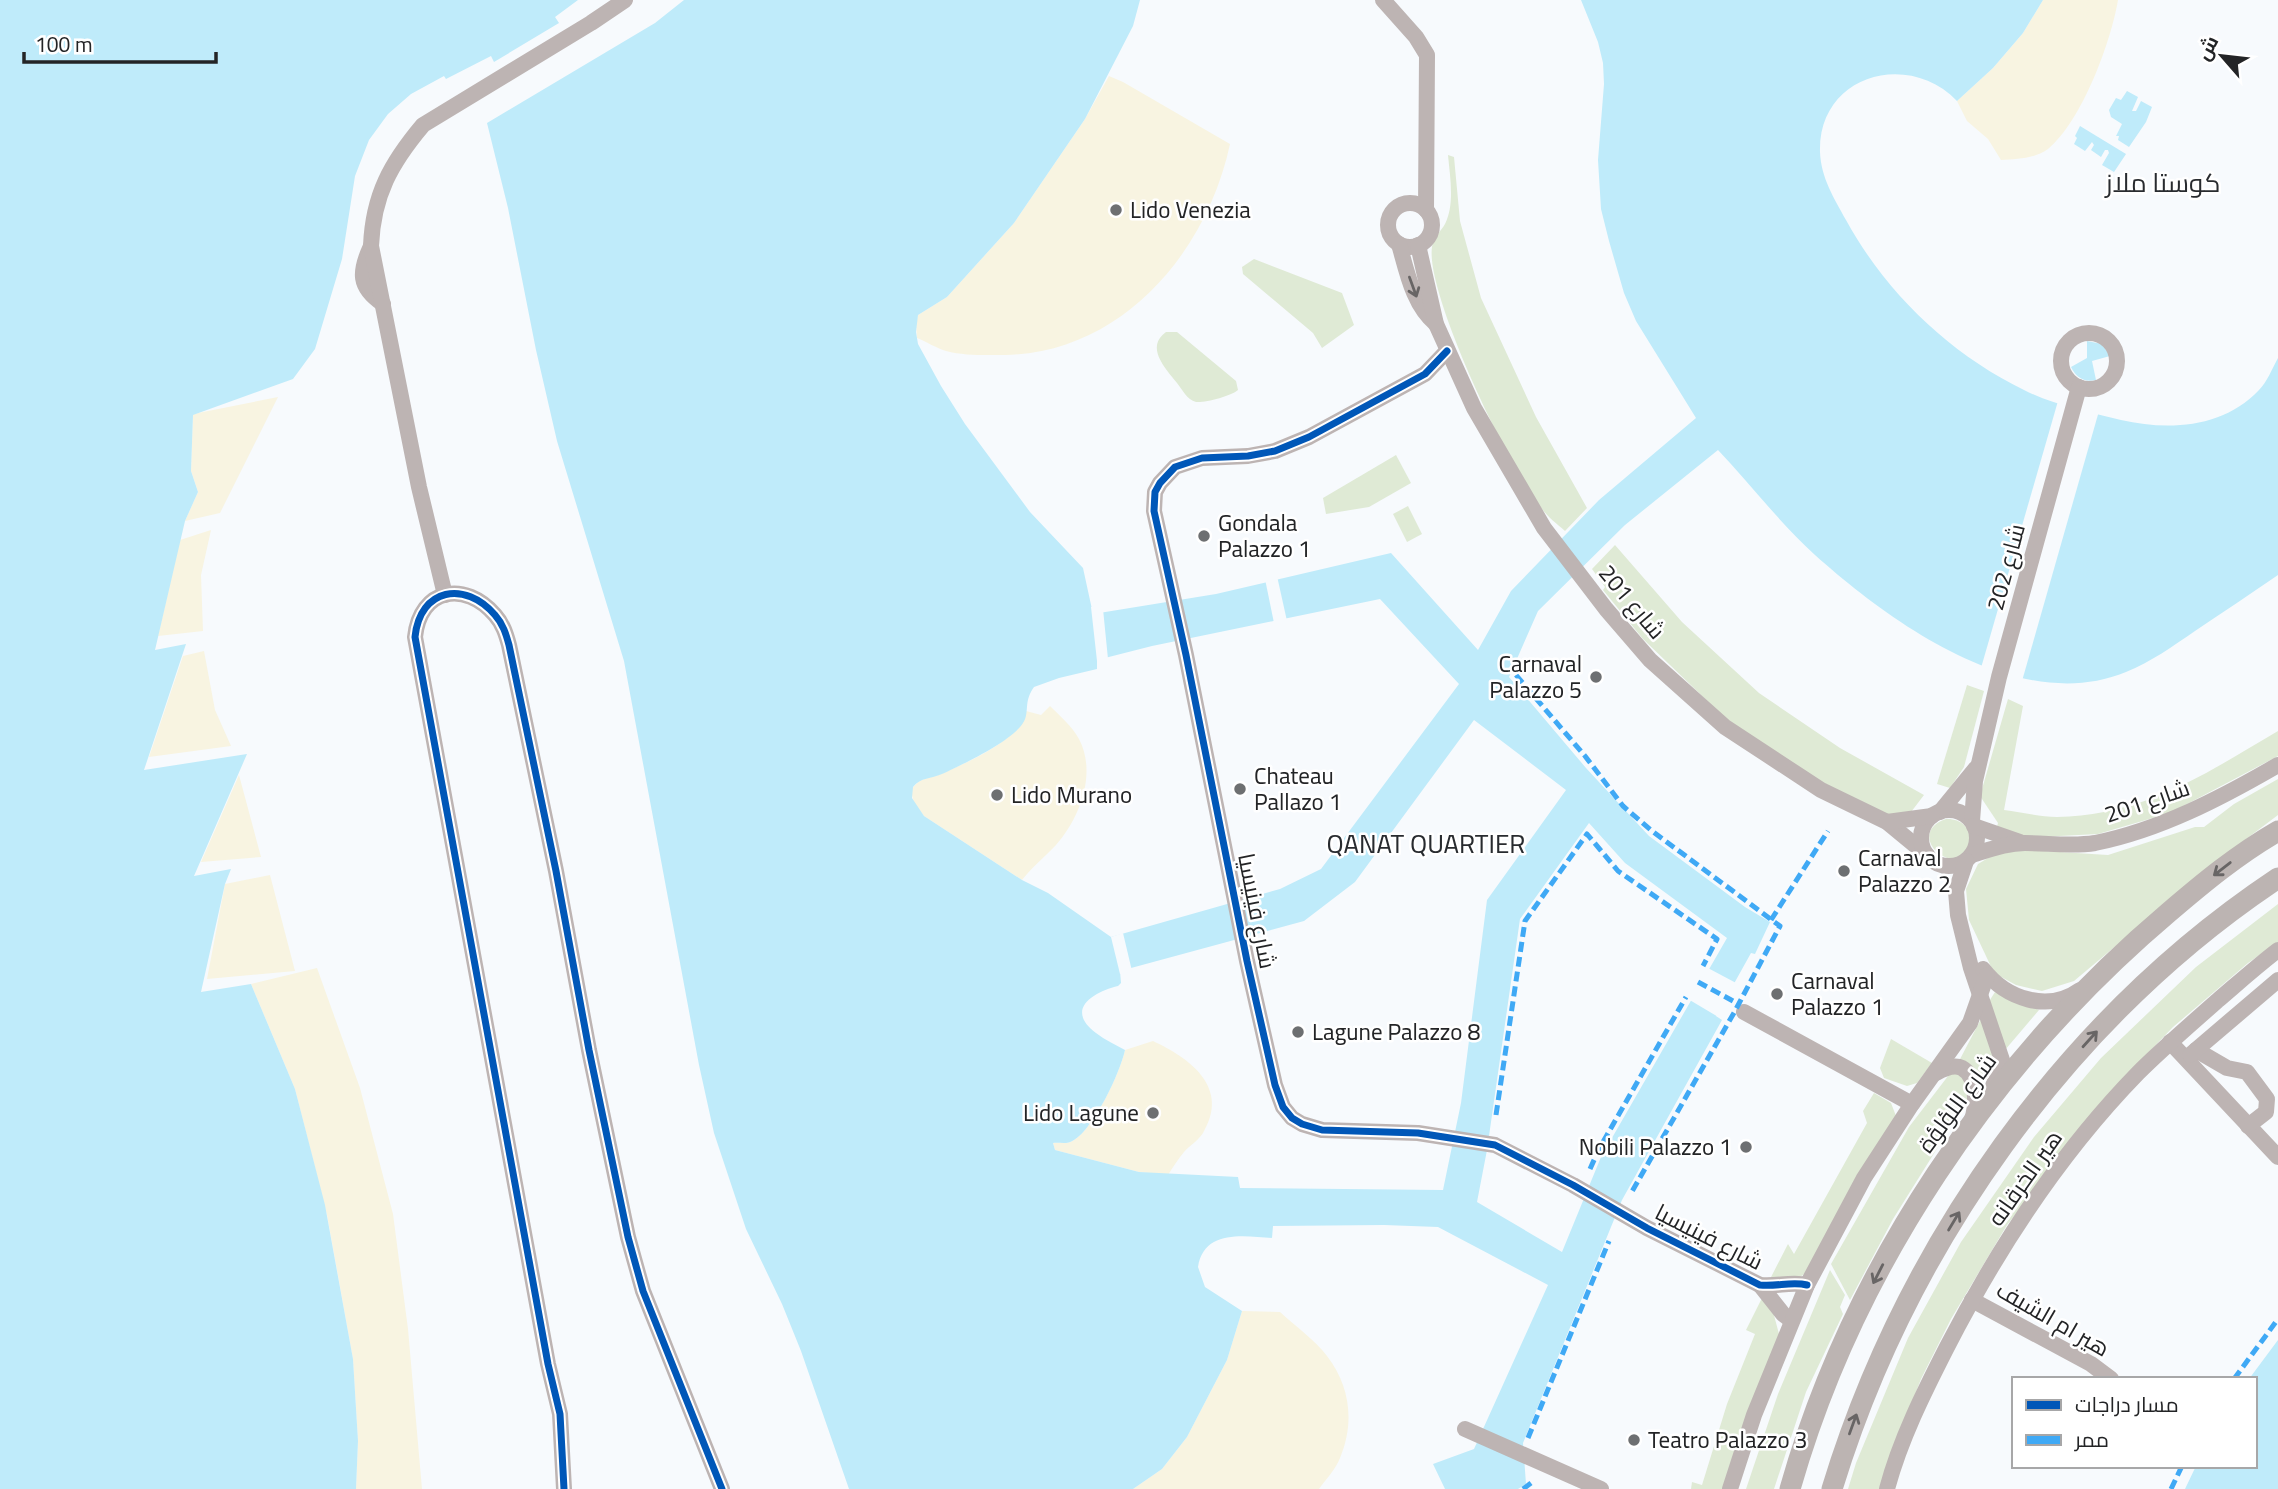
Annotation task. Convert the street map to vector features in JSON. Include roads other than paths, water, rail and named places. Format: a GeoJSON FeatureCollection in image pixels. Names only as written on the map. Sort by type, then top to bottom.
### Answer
{"type":"FeatureCollection","features":[{"type":"Feature","properties":{"kind":"main road","name":"شارع اللؤلؤة"},"geometry":{"type":"LineString","coordinates":[[1790,1489],[1805,1439],[1834,1363],[1905,1226],[1945,1162],[2028,1051],[2106,968],[2201,885],[2248,849],[2278,831]]}},
{"type":"Feature","properties":{"kind":"main road"},"geometry":{"type":"LineString","coordinates":[[1832,1489],[1856,1416],[1891,1335],[1941,1244],[1996,1155],[2057,1075],[2132,996],[2172,958],[2278,878]]}},
{"type":"Feature","properties":{"kind":"street"},"geometry":{"type":"LineString","coordinates":[[445,594],[419,487],[383,304],[369,292],[362,276],[371,246],[377,198],[404,147],[423,125],[625,0]]}},
{"type":"Feature","properties":{"kind":"street"},"geometry":{"type":"LineString","coordinates":[[1383,0],[1416,37],[1427,55],[1426,210],[1431,230],[1418,245],[1399,244],[1391,235],[1388,223],[1393,211],[1406,203],[1426,173]]}},
{"type":"Feature","properties":{"kind":"street"},"geometry":{"type":"LineString","coordinates":[[1406,203],[1416,204],[1426,210]]}},
{"type":"Feature","properties":{"kind":"street","name":"شارع 201"},"geometry":{"type":"LineString","coordinates":[[1399,244],[1416,296],[1426,316],[1436,324]]}},
{"type":"Feature","properties":{"kind":"street","name":"شارع 201"},"geometry":{"type":"LineString","coordinates":[[1418,245],[1436,324],[1457,373],[1490,438],[1544,528],[1590,591],[1650,660],[1725,727],[1821,790],[1887,822],[1932,860],[1956,891]]}},
{"type":"Feature","properties":{"kind":"street","name":"شارع فينيسيا"},"geometry":{"type":"LineString","coordinates":[[1447,351],[1425,374],[1309,437],[1275,451],[1248,456],[1202,458],[1175,467],[1160,482],[1155,492],[1154,511],[1186,655],[1247,961],[1275,1084],[1283,1107],[1292,1118],[1322,1130],[1418,1133],[1468,1139],[1502,1147],[1647,1228],[1760,1285],[1807,1285]]}},
{"type":"Feature","properties":{"kind":"street","name":"شارع فينيسيا"},"geometry":{"type":"LineString","coordinates":[[1425,374],[1457,373]]}},
{"type":"Feature","properties":{"kind":"street","name":"شارع 202"},"geometry":{"type":"LineString","coordinates":[[1973,824],[1975,781],[1999,677],[2079,387]]}},
{"type":"Feature","properties":{"kind":"street"},"geometry":{"type":"LineString","coordinates":[[564,1489],[560,1414],[546,1352],[415,637],[420,615],[433,601],[445,594],[462,593],[487,607],[503,627],[509,645],[628,1237],[643,1291],[722,1489]]}},
{"type":"Feature","properties":{"kind":"street","name":"شارع 202"},"geometry":{"type":"LineString","coordinates":[[1936,814],[1969,777],[1980,759]]}},
{"type":"Feature","properties":{"kind":"street","name":"شارع 201"},"geometry":{"type":"LineString","coordinates":[[1966,1134],[1993,1087],[2002,1060],[1965,946],[1958,915],[1956,891],[1969,858],[2023,843],[2095,843],[2171,820],[2210,803],[2278,765]]}},
{"type":"Feature","properties":{"kind":"street"},"geometry":{"type":"LineString","coordinates":[[1887,822],[1936,814],[1957,811],[1973,824],[1977,838],[1969,858],[1952,866],[1932,860],[1921,839],[1922,830],[1936,814]]}},
{"type":"Feature","properties":{"kind":"street","name":"شارع 201"},"geometry":{"type":"LineString","coordinates":[[1973,824],[2023,843]]}},
{"type":"Feature","properties":{"kind":"street","name":"شارع 201"},"geometry":{"type":"LineString","coordinates":[[1965,946],[1987,975],[2005,989],[2030,1001],[2056,1001],[2072,996],[2106,968]]}},
{"type":"Feature","properties":{"kind":"street","name":"هير الخرقانه"},"geometry":{"type":"LineString","coordinates":[[1887,1489],[1893,1466],[1931,1378],[1972,1300],[2038,1195],[2113,1100],[2170,1042],[2278,950]]}},
{"type":"Feature","properties":{"kind":"street"},"geometry":{"type":"LineString","coordinates":[[1730,1489],[1754,1415],[1807,1285],[1864,1178],[1912,1104],[1970,1023],[1987,975]]}},
{"type":"Feature","properties":{"kind":"street"},"geometry":{"type":"LineString","coordinates":[[2191,1055],[2278,980]]}},
{"type":"Feature","properties":{"kind":"street"},"geometry":{"type":"LineString","coordinates":[[1744,1012],[1912,1104]]}},
{"type":"Feature","properties":{"kind":"street"},"geometry":{"type":"LineString","coordinates":[[2170,1042],[2191,1055],[2247,1072],[2267,1099],[2266,1112],[2248,1126]]}},
{"type":"Feature","properties":{"kind":"street"},"geometry":{"type":"LineString","coordinates":[[2191,1055],[2248,1126],[2278,1157]]}},
{"type":"Feature","properties":{"kind":"street"},"geometry":{"type":"LineString","coordinates":[[1934,1074],[1948,1067],[1961,1068],[1969,1077],[1975,1105],[1966,1134]]}},
{"type":"Feature","properties":{"kind":"street","name":"شارع فينيسيا"},"geometry":{"type":"LineString","coordinates":[[1760,1285],[1791,1320]]}},
{"type":"Feature","properties":{"kind":"street","name":"هير ام الشيف"},"geometry":{"type":"LineString","coordinates":[[1972,1300],[2091,1364],[2108,1377]]}},
{"type":"Feature","properties":{"kind":"street"},"geometry":{"type":"LineString","coordinates":[[1465,1429],[1601,1489]]}},
{"type":"Feature","properties":{"kind":"water"},"geometry":{"type":"Polygon","coordinates":[[[0,0],[578,0],[555,17],[559,23],[494,62],[491,56],[446,79],[444,76],[411,94],[388,114],[369,140],[355,176],[342,259],[315,349],[293,379],[193,415],[191,471],[198,492],[185,521],[155,650],[186,644],[144,770],[247,754],[194,876],[231,869],[225,884],[201,992],[251,984],[295,1089],[325,1205],[353,1359],[358,1441],[356,1489],[0,1489],[0,0]]]}},
{"type":"Feature","properties":{"kind":"water"},"geometry":{"type":"Polygon","coordinates":[[[684,0],[1140,0],[1133,26],[1085,119],[1014,223],[947,297],[918,315],[918,344],[965,424],[1030,512],[1083,568],[1093,614],[1216,594],[1391,553],[1478,650],[1511,591],[1599,500],[1696,418],[1636,321],[1624,293],[1609,241],[1601,209],[1598,160],[1603,63],[1598,42],[1581,0],[2043,0],[2023,33],[1993,68],[1957,101],[1937,85],[1915,77],[1892,74],[1869,78],[1850,89],[1834,104],[1823,126],[1820,152],[1829,188],[1862,247],[1900,296],[1922,319],[1971,359],[2024,390],[2047,400],[2139,423],[2194,423],[2212,419],[2245,403],[2262,387],[2278,358],[2278,575],[2170,648],[2135,668],[2085,682],[2043,682],[2001,672],[1959,656],[1919,634],[1881,608],[1802,543],[1718,450],[1625,525],[1538,611],[1509,677],[1586,768],[1649,836],[1745,907],[1770,922],[1755,954],[1751,953],[1716,1016],[1722,1020],[1622,1200],[1523,1443],[1526,1484],[1518,1489],[1445,1489],[1433,1464],[1474,1449],[1548,1285],[1438,1227],[1384,1225],[1273,1226],[1272,1238],[1238,1236],[1208,1246],[1198,1267],[1205,1287],[1242,1311],[1227,1360],[1187,1437],[1162,1469],[1133,1489],[849,1489],[801,1351],[746,1229],[714,1133],[624,661],[557,441],[508,208],[487,123],[655,23],[684,0]],[[1380,599],[1097,660],[1097,669],[1034,687],[1029,697],[1025,719],[1017,730],[974,759],[919,781],[913,787],[912,798],[924,816],[1022,880],[1048,893],[1111,937],[1280,889],[1321,869],[1459,684],[1380,599]],[[1474,720],[1355,882],[1304,921],[1120,971],[1121,983],[1092,997],[1083,1009],[1083,1016],[1096,1033],[1125,1050],[1122,1060],[1105,1099],[1090,1124],[1071,1142],[1053,1143],[1055,1150],[1139,1172],[1238,1177],[1240,1188],[1443,1190],[1461,1103],[1487,900],[1566,790],[1474,720]],[[1589,823],[1520,919],[1477,1202],[1562,1252],[1601,1157],[1727,938],[1625,863],[1589,823]]]}},
{"type":"Feature","properties":{"kind":"water"},"geometry":{"type":"Polygon","coordinates":[[[2127,91],[2138,97],[2132,111],[2136,111],[2141,101],[2152,107],[2146,122],[2129,147],[2118,140],[2119,136],[2116,136],[2122,124],[2111,117],[2109,110],[2116,98],[2121,100],[2127,91]]]}},
{"type":"Feature","properties":{"kind":"water"},"geometry":{"type":"Polygon","coordinates":[[[2080,126],[2126,154],[2114,172],[2102,165],[2108,150],[2105,150],[2101,157],[2091,150],[2094,145],[2092,142],[2085,151],[2074,144],[2080,126]]]}},
{"type":"Feature","properties":{"kind":"water"},"geometry":{"type":"Polygon","coordinates":[[[2087,341],[2102,344],[2110,356],[2092,361],[2096,380],[2081,378],[2071,367],[2087,358],[2087,341]]]}},
{"type":"Feature","properties":{"kind":"water"},"geometry":{"type":"Polygon","coordinates":[[[2278,1340],[2278,1489],[2185,1489],[2195,1468],[2257,1468],[2257,1377],[2250,1377],[2278,1340]]]}},
{"type":"Feature","properties":{"kind":"place","name":"Lido Venezia"},"geometry":{"type":"Point","coordinates":[1116,210]}},
{"type":"Feature","properties":{"kind":"place","name":"Gondala Palazzo 1"},"geometry":{"type":"Point","coordinates":[1204,536]}},
{"type":"Feature","properties":{"kind":"place","name":"Carnaval Palazzo 5"},"geometry":{"type":"Point","coordinates":[1596,677]}},
{"type":"Feature","properties":{"kind":"place","name":"Chateau Pallazo 1"},"geometry":{"type":"Point","coordinates":[1240,789]}},
{"type":"Feature","properties":{"kind":"place","name":"Lido Murano"},"geometry":{"type":"Point","coordinates":[997,795]}},
{"type":"Feature","properties":{"kind":"place","name":"Carnaval Palazzo 2"},"geometry":{"type":"Point","coordinates":[1844,871]}},
{"type":"Feature","properties":{"kind":"place","name":"Carnaval Palazzo 1"},"geometry":{"type":"Point","coordinates":[1777,994]}},
{"type":"Feature","properties":{"kind":"place","name":"Lagune Palazzo 8"},"geometry":{"type":"Point","coordinates":[1298,1032]}},
{"type":"Feature","properties":{"kind":"place","name":"Lido Lagune"},"geometry":{"type":"Point","coordinates":[1153,1113]}},
{"type":"Feature","properties":{"kind":"place","name":"Nobili Palazzo 1"},"geometry":{"type":"Point","coordinates":[1746,1147]}},
{"type":"Feature","properties":{"kind":"place","name":"Teatro Palazzo 3"},"geometry":{"type":"Point","coordinates":[1634,1440]}},
{"type":"Feature","properties":{"kind":"district","name":"كوستا ملاز"},"geometry":{"type":"Point","coordinates":[2163,183]}},
{"type":"Feature","properties":{"kind":"district","name":"QANAT QUARTIER"},"geometry":{"type":"Point","coordinates":[1426,844]}}]}
